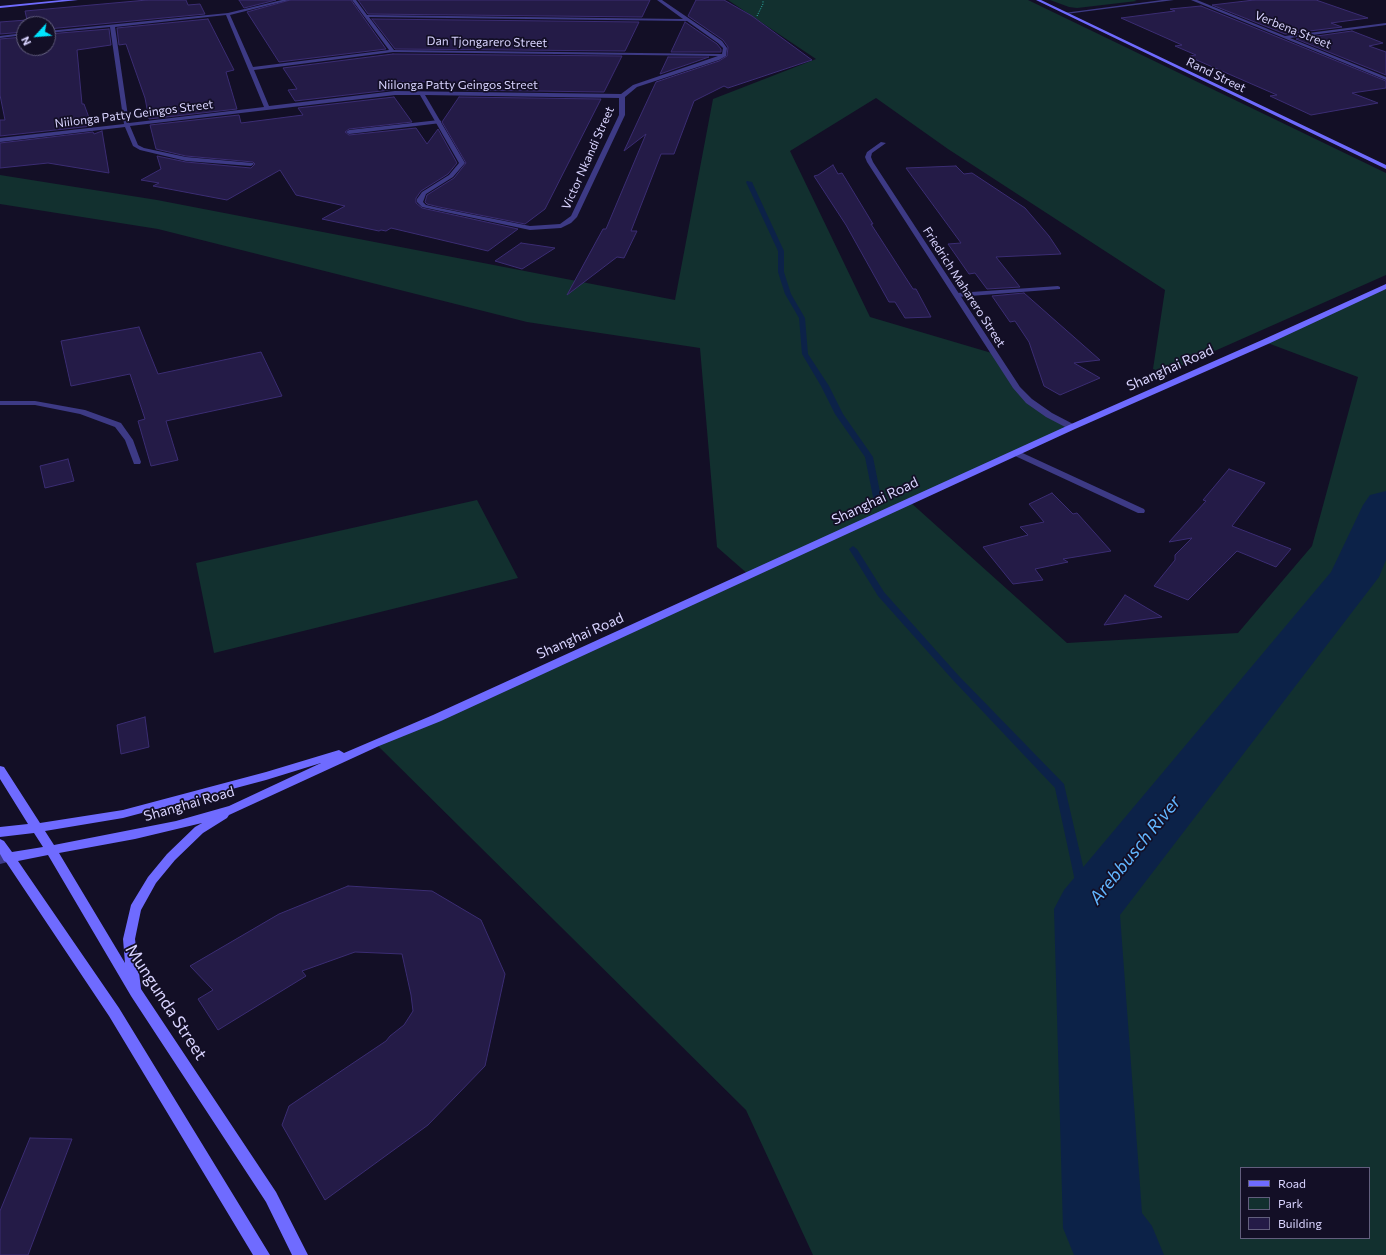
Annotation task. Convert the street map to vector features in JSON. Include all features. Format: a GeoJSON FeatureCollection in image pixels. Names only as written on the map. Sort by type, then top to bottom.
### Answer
{"type":"FeatureCollection","features":[{"type":"Feature","properties":{"kind":"street"},"geometry":{"type":"LineString","coordinates":[[0,7],[76,0]]}},
{"type":"Feature","properties":{"kind":"street"},"geometry":{"type":"LineString","coordinates":[[56,31],[228,14],[287,0]]}},
{"type":"Feature","properties":{"kind":"street"},"geometry":{"type":"LineString","coordinates":[[354,0],[386,44],[393,51]]}},
{"type":"Feature","properties":{"kind":"street"},"geometry":{"type":"LineString","coordinates":[[622,96],[636,86],[717,60],[724,55],[725,48],[720,42],[660,0]]}},
{"type":"Feature","properties":{"kind":"street","name":"Rand Street"},"geometry":{"type":"LineString","coordinates":[[1038,0],[1386,167]]}},
{"type":"Feature","properties":{"kind":"street"},"geometry":{"type":"LineString","coordinates":[[1066,13],[1172,0]]}},
{"type":"Feature","properties":{"kind":"street","name":"Verbena Street"},"geometry":{"type":"LineString","coordinates":[[1193,0],[1386,79]]}},
{"type":"Feature","properties":{"kind":"street"},"geometry":{"type":"LineString","coordinates":[[228,14],[267,108]]}},
{"type":"Feature","properties":{"kind":"street"},"geometry":{"type":"LineString","coordinates":[[366,16],[690,20]]}},
{"type":"Feature","properties":{"kind":"street"},"geometry":{"type":"LineString","coordinates":[[1286,37],[1386,24]]}},
{"type":"Feature","properties":{"kind":"street"},"geometry":{"type":"LineString","coordinates":[[112,25],[127,125],[136,146],[142,149],[186,159],[251,164]]}},
{"type":"Feature","properties":{"kind":"street"},"geometry":{"type":"LineString","coordinates":[[0,37],[16,35]]}},
{"type":"Feature","properties":{"kind":"street","name":"Dan Tjongarero Street"},"geometry":{"type":"LineString","coordinates":[[251,69],[393,51],[724,55]]}},
{"type":"Feature","properties":{"kind":"street","name":"Victor Nkandi Street"},"geometry":{"type":"LineString","coordinates":[[422,94],[462,163],[460,168],[451,176],[424,193],[420,198],[420,202],[424,206],[438,210],[530,228],[549,228],[561,226],[569,222],[574,217],[622,115],[622,96]]}},
{"type":"Feature","properties":{"kind":"street","name":"Niilonga Patty Geingos Street"},"geometry":{"type":"LineString","coordinates":[[0,140],[373,95],[622,96]]}},
{"type":"Feature","properties":{"kind":"street"},"geometry":{"type":"LineString","coordinates":[[349,132],[439,122]]}},
{"type":"Feature","properties":{"kind":"street","name":"Friedrich Maharero Street"},"geometry":{"type":"LineString","coordinates":[[883,143],[870,152],[868,157],[870,162],[1017,388],[1029,401],[1049,415],[1072,427]]}},
{"type":"Feature","properties":{"kind":"street","name":"Shanghai Road"},"geometry":{"type":"LineString","coordinates":[[4,859],[176,825],[232,810],[375,743],[458,708],[1072,427],[1258,345],[1386,286]]}},
{"type":"Feature","properties":{"kind":"street"},"geometry":{"type":"LineString","coordinates":[[957,295],[1058,288]]}},
{"type":"Feature","properties":{"kind":"street"},"geometry":{"type":"LineString","coordinates":[[0,403],[35,403],[82,412],[118,425],[129,440],[137,462]]}},
{"type":"Feature","properties":{"kind":"street"},"geometry":{"type":"LineString","coordinates":[[1016,453],[1141,511]]}},
{"type":"Feature","properties":{"kind":"street","name":"Shanghai Road"},"geometry":{"type":"LineString","coordinates":[[0,832],[123,814],[166,804],[375,743]]}},
{"type":"Feature","properties":{"kind":"street","name":"Mungunda Street"},"geometry":{"type":"LineString","coordinates":[[0,770],[51,850],[136,992],[202,1089],[267,1190],[300,1255]]}},
{"type":"Feature","properties":{"kind":"street"},"geometry":{"type":"LineString","coordinates":[[136,992],[129,940],[135,909],[152,880],[171,857],[199,830],[232,810]]}},
{"type":"Feature","properties":{"kind":"street"},"geometry":{"type":"LineString","coordinates":[[0,844],[4,859],[114,1012],[262,1255]]}},
{"type":"Feature","properties":{"kind":"path"},"geometry":{"type":"LineString","coordinates":[[757,16],[763,4],[763,0]]}},
{"type":"Feature","properties":{"kind":"green space"},"geometry":{"type":"Polygon","coordinates":[[[728,0],[1028,0],[1386,173],[1386,275],[1165,373],[1153,369],[1165,290],[948,149],[876,98],[790,151],[870,317],[995,354],[1029,401],[1072,427],[910,502],[1067,643],[1238,633],[1312,546],[1358,377],[1265,342],[1386,287],[1386,505],[1354,577],[1087,910],[1103,1227],[1123,1255],[813,1255],[746,1110],[375,743],[749,575],[717,547],[700,348],[527,322],[158,229],[0,204],[0,175],[157,200],[675,300],[713,99],[816,59],[728,0]]]}},
{"type":"Feature","properties":{"kind":"green space"},"geometry":{"type":"Polygon","coordinates":[[[1050,0],[1137,1],[1077,8],[1069,7],[1050,0]]]}},
{"type":"Feature","properties":{"kind":"green space"},"geometry":{"type":"Polygon","coordinates":[[[477,500],[518,578],[214,653],[196,563],[477,500]]]}},
{"type":"Feature","properties":{"kind":"green space"},"geometry":{"type":"Polygon","coordinates":[[[1386,512],[1386,1255],[1132,1255],[1119,1237],[1110,1212],[1091,911],[1356,578],[1386,512]]]}},
{"type":"Feature","properties":{"kind":"building"},"geometry":{"type":"Polygon","coordinates":[[[147,0],[186,0],[188,5],[200,4],[205,14],[56,28],[56,16],[26,16],[25,11],[147,0]]]}},
{"type":"Feature","properties":{"kind":"building"},"geometry":{"type":"Polygon","coordinates":[[[239,0],[276,0],[244,8],[239,0]]]}},
{"type":"Feature","properties":{"kind":"building"},"geometry":{"type":"Polygon","coordinates":[[[290,0],[351,0],[386,49],[279,62],[247,12],[290,0]]]}},
{"type":"Feature","properties":{"kind":"building"},"geometry":{"type":"Polygon","coordinates":[[[358,0],[650,0],[642,17],[368,14],[358,0]]]}},
{"type":"Feature","properties":{"kind":"building"},"geometry":{"type":"Polygon","coordinates":[[[696,0],[724,0],[752,16],[812,60],[728,88],[724,86],[694,101],[674,154],[661,154],[631,231],[637,231],[624,258],[617,257],[567,295],[603,229],[606,229],[646,134],[624,151],[656,82],[719,61],[727,56],[728,47],[723,40],[688,16],[696,0]]]}},
{"type":"Feature","properties":{"kind":"building"},"geometry":{"type":"Polygon","coordinates":[[[1254,0],[1316,0],[1368,18],[1331,23],[1342,27],[1285,34],[1212,5],[1254,0]]]}},
{"type":"Feature","properties":{"kind":"building"},"geometry":{"type":"Polygon","coordinates":[[[1201,6],[1386,81],[1386,88],[1352,93],[1378,103],[1311,115],[1270,96],[1277,95],[1192,58],[1194,58],[1190,56],[1196,55],[1175,46],[1182,45],[1121,18],[1175,11],[1170,9],[1201,6]]]}},
{"type":"Feature","properties":{"kind":"building"},"geometry":{"type":"Polygon","coordinates":[[[208,19],[234,70],[226,72],[237,109],[149,119],[145,98],[126,44],[119,45],[117,28],[208,19]]]}},
{"type":"Feature","properties":{"kind":"building"},"geometry":{"type":"Polygon","coordinates":[[[372,19],[639,22],[625,51],[395,49],[372,19]]]}},
{"type":"Feature","properties":{"kind":"building"},"geometry":{"type":"Polygon","coordinates":[[[16,21],[16,33],[0,34],[0,22],[16,21]]]}},
{"type":"Feature","properties":{"kind":"building"},"geometry":{"type":"Polygon","coordinates":[[[685,22],[717,44],[721,49],[721,52],[671,52],[685,22]]]}},
{"type":"Feature","properties":{"kind":"building"},"geometry":{"type":"Polygon","coordinates":[[[109,29],[111,45],[77,50],[82,104],[84,104],[92,126],[0,136],[0,120],[5,120],[0,95],[0,39],[16,38],[16,56],[56,56],[56,33],[109,29]]]}},
{"type":"Feature","properties":{"kind":"building"},"geometry":{"type":"Polygon","coordinates":[[[1352,31],[1383,43],[1369,46],[1386,52],[1386,75],[1296,39],[1352,31]]]}},
{"type":"Feature","properties":{"kind":"building"},"geometry":{"type":"Polygon","coordinates":[[[393,54],[622,56],[604,92],[463,90],[468,83],[384,81],[390,90],[295,101],[288,90],[297,89],[283,68],[393,54]]]}},
{"type":"Feature","properties":{"kind":"building"},"geometry":{"type":"Polygon","coordinates":[[[668,57],[709,57],[660,74],[668,57]]]}},
{"type":"Feature","properties":{"kind":"building"},"geometry":{"type":"Polygon","coordinates":[[[394,97],[412,122],[349,129],[345,132],[349,135],[416,128],[427,144],[438,129],[457,163],[448,174],[421,191],[416,198],[416,203],[422,208],[518,229],[488,251],[391,228],[386,231],[379,231],[322,219],[345,206],[296,195],[280,170],[227,200],[153,186],[159,183],[141,180],[161,169],[157,156],[186,162],[251,168],[255,164],[253,162],[186,156],[156,149],[150,125],[239,115],[241,123],[303,115],[298,108],[394,97]]]}},
{"type":"Feature","properties":{"kind":"building"},"geometry":{"type":"Polygon","coordinates":[[[459,97],[601,99],[545,209],[525,224],[439,207],[427,204],[425,202],[427,195],[454,178],[466,163],[442,122],[459,97]]]}},
{"type":"Feature","properties":{"kind":"building"},"geometry":{"type":"Polygon","coordinates":[[[102,131],[109,173],[48,163],[0,168],[0,143],[93,132],[94,134],[102,131]]]}},
{"type":"Feature","properties":{"kind":"building"},"geometry":{"type":"Polygon","coordinates":[[[833,165],[838,174],[842,173],[873,224],[871,224],[913,289],[916,289],[931,317],[905,318],[895,302],[889,302],[846,225],[814,176],[833,165]]]}},
{"type":"Feature","properties":{"kind":"building"},"geometry":{"type":"Polygon","coordinates":[[[956,166],[964,174],[972,173],[1025,208],[1049,236],[1061,254],[996,257],[1020,287],[987,289],[975,273],[969,274],[948,244],[961,243],[906,168],[956,166]]]}},
{"type":"Feature","properties":{"kind":"building"},"geometry":{"type":"Polygon","coordinates":[[[521,243],[555,248],[522,269],[495,261],[521,243]]]}},
{"type":"Feature","properties":{"kind":"building"},"geometry":{"type":"Polygon","coordinates":[[[1024,293],[1100,360],[1074,363],[1100,378],[1060,395],[1044,386],[1029,342],[1015,321],[1010,322],[992,296],[1024,293]]]}},
{"type":"Feature","properties":{"kind":"building"},"geometry":{"type":"Polygon","coordinates":[[[139,327],[158,374],[261,352],[282,396],[166,421],[178,460],[151,466],[138,421],[145,419],[130,374],[71,386],[61,341],[139,327]]]}},
{"type":"Feature","properties":{"kind":"building"},"geometry":{"type":"Polygon","coordinates":[[[68,459],[74,481],[45,488],[40,466],[68,459]]]}},
{"type":"Feature","properties":{"kind":"building"},"geometry":{"type":"Polygon","coordinates":[[[1229,469],[1265,483],[1232,526],[1291,549],[1276,567],[1237,551],[1188,600],[1154,586],[1175,560],[1175,555],[1192,538],[1169,542],[1206,501],[1203,500],[1229,469]]]}},
{"type":"Feature","properties":{"kind":"building"},"geometry":{"type":"Polygon","coordinates":[[[1052,493],[1073,514],[1077,513],[1111,551],[1063,559],[1068,562],[1035,569],[1043,580],[1013,584],[983,547],[1028,535],[1020,527],[1044,522],[1029,504],[1052,493]]]}},
{"type":"Feature","properties":{"kind":"building"},"geometry":{"type":"Polygon","coordinates":[[[1125,595],[1162,617],[1104,625],[1125,595]]]}},
{"type":"Feature","properties":{"kind":"building"},"geometry":{"type":"Polygon","coordinates":[[[145,717],[149,747],[121,754],[117,725],[145,717]]]}},
{"type":"Feature","properties":{"kind":"building"},"geometry":{"type":"Polygon","coordinates":[[[348,886],[432,891],[481,920],[505,974],[485,1066],[428,1125],[325,1200],[282,1125],[289,1106],[386,1041],[404,1025],[413,1011],[402,954],[355,952],[302,971],[306,976],[218,1030],[198,999],[213,990],[190,966],[279,914],[348,886]]]}},
{"type":"Feature","properties":{"kind":"building"},"geometry":{"type":"Polygon","coordinates":[[[30,1138],[72,1139],[28,1255],[0,1255],[0,1211],[30,1138]]]}},
{"type":"Feature","properties":{"kind":"waterway"},"geometry":{"type":"LineString","coordinates":[[749,182],[781,251],[781,272],[788,294],[802,318],[805,354],[825,386],[839,414],[869,457],[877,497]]}},
{"type":"Feature","properties":{"kind":"waterway","name":"Arebbusch River"},"geometry":{"type":"LineString","coordinates":[[1123,1255],[1103,1228],[1087,909],[1354,577],[1386,505]]}},
{"type":"Feature","properties":{"kind":"waterway"},"geometry":{"type":"LineString","coordinates":[[853,549],[881,594],[955,677],[1060,787],[1087,909]]}}]}
